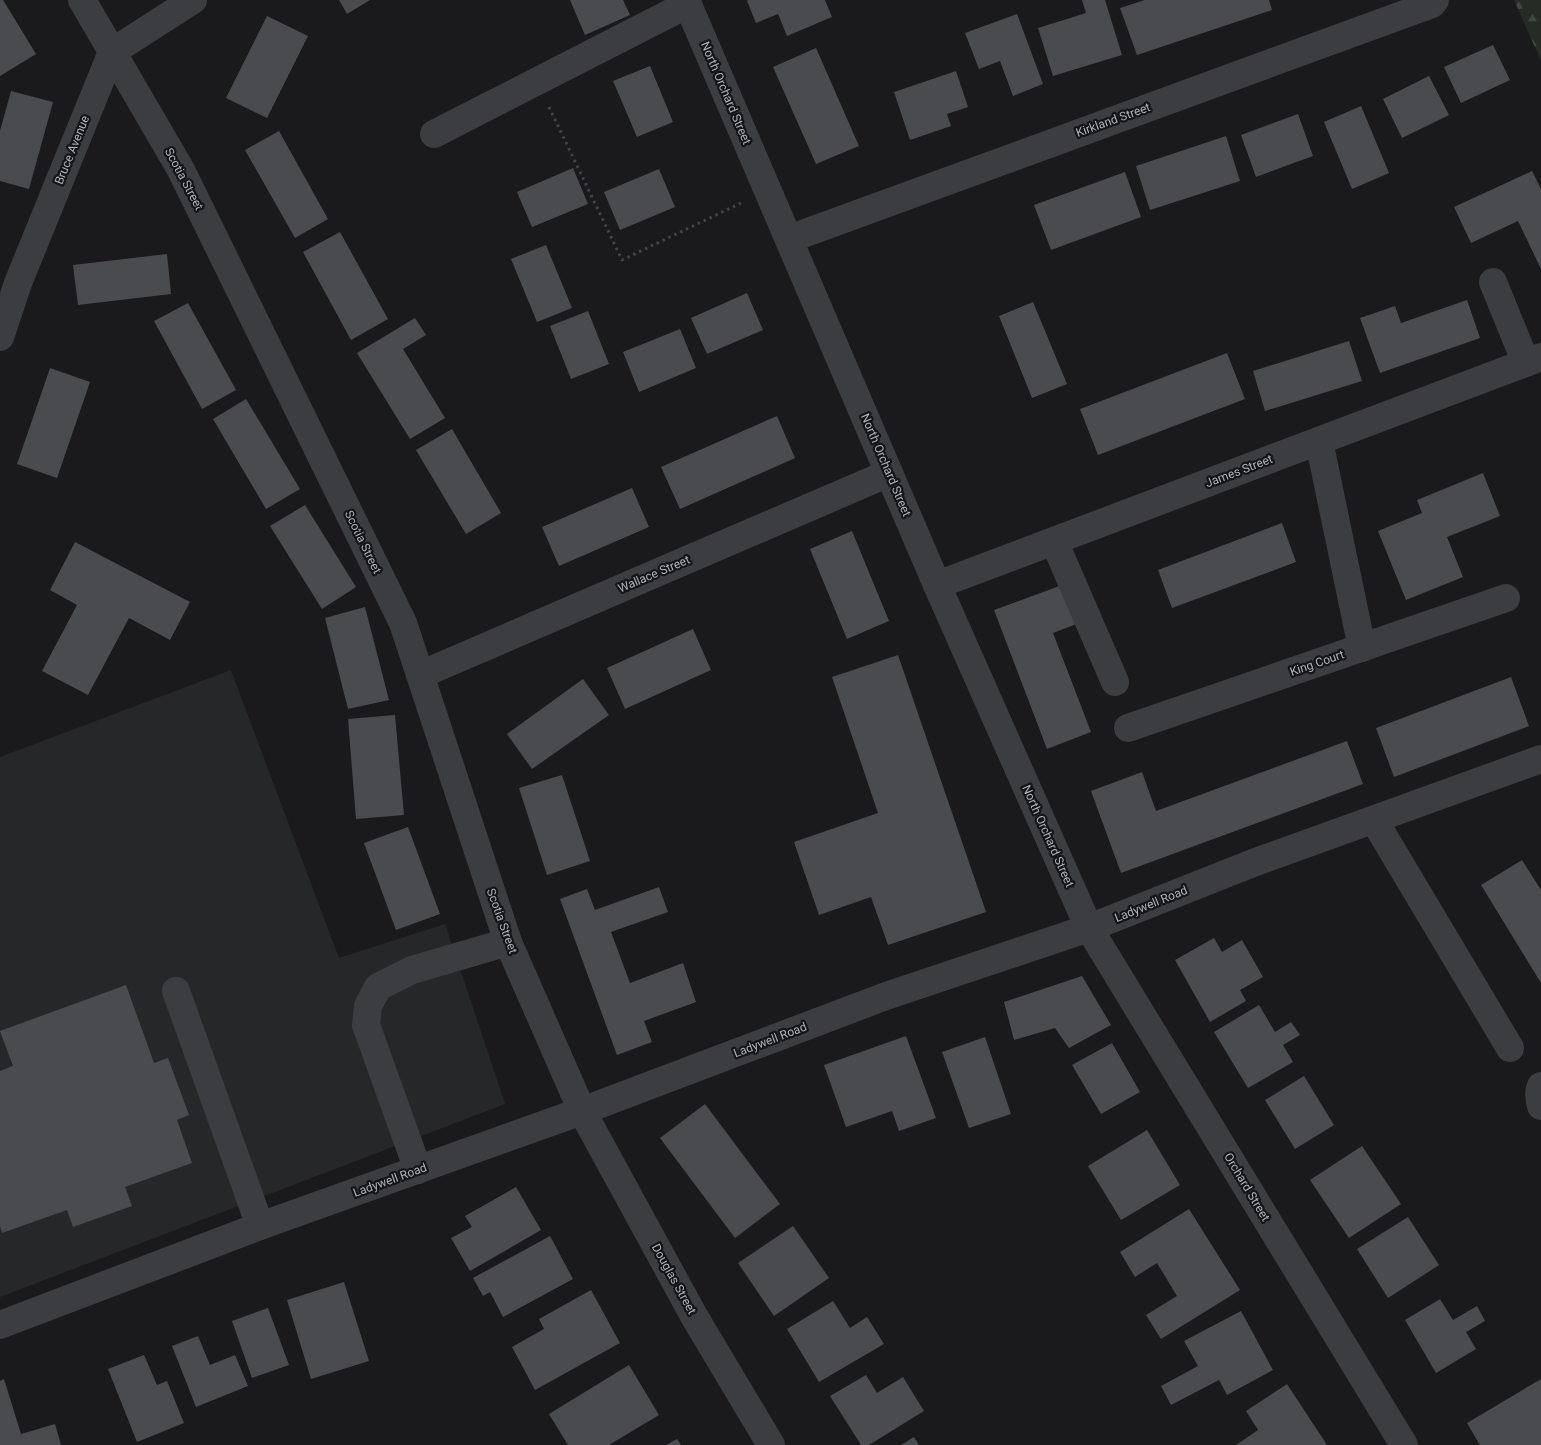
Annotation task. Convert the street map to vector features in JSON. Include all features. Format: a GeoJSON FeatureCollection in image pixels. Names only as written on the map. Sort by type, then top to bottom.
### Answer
{"type":"FeatureCollection","features":[{"type":"Feature","properties":{"kind":"street","name":"Scotia Street"},"geometry":{"type":"LineString","coordinates":[[82,0],[180,170],[403,623],[508,942],[582,1111]]}},
{"type":"Feature","properties":{"kind":"street"},"geometry":{"type":"LineString","coordinates":[[112,52],[193,0]]}},
{"type":"Feature","properties":{"kind":"street","name":"Kirkland Street"},"geometry":{"type":"LineString","coordinates":[[789,238],[1432,4],[1435,0]]}},
{"type":"Feature","properties":{"kind":"street"},"geometry":{"type":"LineString","coordinates":[[434,134],[687,2]]}},
{"type":"Feature","properties":{"kind":"street","name":"North Orchard Street"},"geometry":{"type":"LineString","coordinates":[[687,2],[937,585],[1089,928]]}},
{"type":"Feature","properties":{"kind":"street","name":"Bruce Avenue"},"geometry":{"type":"LineString","coordinates":[[0,337],[18,283],[112,52]]}},
{"type":"Feature","properties":{"kind":"street"},"geometry":{"type":"LineString","coordinates":[[1493,282],[1534,360]]}},
{"type":"Feature","properties":{"kind":"street","name":"James Street"},"geometry":{"type":"LineString","coordinates":[[937,585],[1534,360]]}},
{"type":"Feature","properties":{"kind":"street"},"geometry":{"type":"LineString","coordinates":[[1320,441],[1362,648]]}},
{"type":"Feature","properties":{"kind":"street","name":"Wallace Street"},"geometry":{"type":"LineString","coordinates":[[420,675],[889,474]]}},
{"type":"Feature","properties":{"kind":"street"},"geometry":{"type":"LineString","coordinates":[[1054,541],[1114,682]]}},
{"type":"Feature","properties":{"kind":"street","name":"King Court"},"geometry":{"type":"LineString","coordinates":[[1128,728],[1506,598]]}},
{"type":"Feature","properties":{"kind":"street","name":"Ladywell Road"},"geometry":{"type":"LineString","coordinates":[[0,1325],[260,1226],[582,1111],[886,996],[1089,928],[1253,863],[1541,759]]}},
{"type":"Feature","properties":{"kind":"street"},"geometry":{"type":"LineString","coordinates":[[1374,820],[1510,1048]]}},
{"type":"Feature","properties":{"kind":"street","name":"Orchard Street"},"geometry":{"type":"LineString","coordinates":[[1089,928],[1404,1445]]}},
{"type":"Feature","properties":{"kind":"street"},"geometry":{"type":"LineString","coordinates":[[418,1170],[366,1025],[368,1006],[378,987],[412,970],[508,942]]}},
{"type":"Feature","properties":{"kind":"street"},"geometry":{"type":"LineString","coordinates":[[176,991],[260,1226]]}},
{"type":"Feature","properties":{"kind":"street"},"geometry":{"type":"LineString","coordinates":[[1541,1086],[1539,1100],[1541,1106]]}},
{"type":"Feature","properties":{"kind":"street","name":"Douglas Street"},"geometry":{"type":"LineString","coordinates":[[582,1111],[694,1316],[771,1445]]}},
{"type":"Feature","properties":{"kind":"path"},"geometry":{"type":"LineString","coordinates":[[539,80],[551,111],[622,260],[768,190]]}},
{"type":"Feature","properties":{"kind":"shaded area"},"geometry":{"type":"Polygon","coordinates":[[[231,670],[339,958],[445,924],[505,1104],[0,1297],[0,757],[231,670]]]}},
{"type":"Feature","properties":{"kind":"green space"},"geometry":{"type":"Polygon","coordinates":[[[1514,0],[1541,0],[1541,61],[1514,0]]]}},
{"type":"Feature","properties":{"kind":"building"},"geometry":{"type":"Polygon","coordinates":[[[0,0],[3,0],[36,54],[0,76],[0,0]]]}},
{"type":"Feature","properties":{"kind":"building"},"geometry":{"type":"Polygon","coordinates":[[[339,0],[370,0],[347,14],[339,0]]]}},
{"type":"Feature","properties":{"kind":"building"},"geometry":{"type":"Polygon","coordinates":[[[570,0],[623,0],[630,15],[585,35],[570,0]]]}},
{"type":"Feature","properties":{"kind":"building"},"geometry":{"type":"Polygon","coordinates":[[[748,0],[825,0],[832,17],[787,36],[778,14],[756,23],[748,0]]]}},
{"type":"Feature","properties":{"kind":"building"},"geometry":{"type":"Polygon","coordinates":[[[1082,0],[1105,0],[1122,55],[1053,76],[1038,28],[1086,13],[1082,0]]]}},
{"type":"Feature","properties":{"kind":"building"},"geometry":{"type":"Polygon","coordinates":[[[1145,0],[1269,0],[1272,10],[1137,55],[1120,8],[1145,0]]]}},
{"type":"Feature","properties":{"kind":"building"},"geometry":{"type":"Polygon","coordinates":[[[1017,14],[1043,84],[1013,96],[1000,61],[979,69],[965,33],[1017,14]]]}},
{"type":"Feature","properties":{"kind":"building"},"geometry":{"type":"Polygon","coordinates":[[[267,16],[308,36],[267,118],[226,98],[267,16]]]}},
{"type":"Feature","properties":{"kind":"building"},"geometry":{"type":"Polygon","coordinates":[[[1493,45],[1510,80],[1461,103],[1444,67],[1493,45]]]}},
{"type":"Feature","properties":{"kind":"building"},"geometry":{"type":"Polygon","coordinates":[[[816,48],[859,146],[816,164],[773,67],[816,48]]]}},
{"type":"Feature","properties":{"kind":"building"},"geometry":{"type":"Polygon","coordinates":[[[650,66],[673,122],[637,137],[613,81],[650,66]]]}},
{"type":"Feature","properties":{"kind":"building"},"geometry":{"type":"Polygon","coordinates":[[[956,71],[968,107],[947,114],[951,126],[910,140],[894,92],[956,71]]]}},
{"type":"Feature","properties":{"kind":"building"},"geometry":{"type":"Polygon","coordinates":[[[1429,76],[1449,115],[1402,138],[1383,99],[1429,76]]]}},
{"type":"Feature","properties":{"kind":"building"},"geometry":{"type":"Polygon","coordinates":[[[11,91],[53,102],[29,189],[0,181],[0,131],[11,91]]]}},
{"type":"Feature","properties":{"kind":"building"},"geometry":{"type":"Polygon","coordinates":[[[1361,106],[1389,173],[1352,189],[1324,122],[1361,106]]]}},
{"type":"Feature","properties":{"kind":"building"},"geometry":{"type":"Polygon","coordinates":[[[1298,114],[1313,156],[1256,177],[1241,135],[1298,114]]]}},
{"type":"Feature","properties":{"kind":"building"},"geometry":{"type":"Polygon","coordinates":[[[279,131],[328,219],[295,238],[245,150],[279,131]]]}},
{"type":"Feature","properties":{"kind":"building"},"geometry":{"type":"Polygon","coordinates":[[[1226,136],[1240,181],[1150,210],[1136,166],[1226,136]]]}},
{"type":"Feature","properties":{"kind":"building"},"geometry":{"type":"Polygon","coordinates":[[[573,168],[588,204],[532,227],[517,192],[573,168]]]}},
{"type":"Feature","properties":{"kind":"building"},"geometry":{"type":"Polygon","coordinates":[[[659,169],[675,207],[620,230],[604,192],[659,169]]]}},
{"type":"Feature","properties":{"kind":"building"},"geometry":{"type":"Polygon","coordinates":[[[1532,171],[1541,189],[1541,269],[1518,221],[1471,243],[1454,207],[1532,171]]]}},
{"type":"Feature","properties":{"kind":"building"},"geometry":{"type":"Polygon","coordinates":[[[1125,172],[1141,217],[1051,250],[1034,205],[1125,172]]]}},
{"type":"Feature","properties":{"kind":"building"},"geometry":{"type":"Polygon","coordinates":[[[340,232],[388,319],[351,340],[303,252],[340,232]]]}},
{"type":"Feature","properties":{"kind":"building"},"geometry":{"type":"Polygon","coordinates":[[[546,245],[572,308],[537,322],[511,259],[546,245]]]}},
{"type":"Feature","properties":{"kind":"building"},"geometry":{"type":"Polygon","coordinates":[[[167,254],[171,294],[78,305],[73,265],[167,254]]]}},
{"type":"Feature","properties":{"kind":"building"},"geometry":{"type":"Polygon","coordinates":[[[747,293],[763,330],[707,354],[691,318],[747,293]]]}},
{"type":"Feature","properties":{"kind":"building"},"geometry":{"type":"Polygon","coordinates":[[[1467,300],[1480,338],[1380,373],[1360,318],[1395,306],[1401,323],[1467,300]]]}},
{"type":"Feature","properties":{"kind":"building"},"geometry":{"type":"Polygon","coordinates":[[[1033,302],[1067,384],[1032,398],[999,316],[1033,302]]]}},
{"type":"Feature","properties":{"kind":"building"},"geometry":{"type":"Polygon","coordinates":[[[188,303],[236,390],[202,409],[154,321],[188,303]]]}},
{"type":"Feature","properties":{"kind":"building"},"geometry":{"type":"Polygon","coordinates":[[[588,311],[609,364],[571,379],[550,326],[588,311]]]}},
{"type":"Feature","properties":{"kind":"building"},"geometry":{"type":"Polygon","coordinates":[[[415,318],[426,335],[403,349],[445,418],[410,439],[357,353],[415,318]]]}},
{"type":"Feature","properties":{"kind":"building"},"geometry":{"type":"Polygon","coordinates":[[[680,329],[696,368],[639,392],[623,352],[680,329]]]}},
{"type":"Feature","properties":{"kind":"building"},"geometry":{"type":"Polygon","coordinates":[[[1349,341],[1362,381],[1265,411],[1253,371],[1349,341]]]}},
{"type":"Feature","properties":{"kind":"building"},"geometry":{"type":"Polygon","coordinates":[[[1227,353],[1245,399],[1098,455],[1080,409],[1227,353]]]}},
{"type":"Feature","properties":{"kind":"building"},"geometry":{"type":"Polygon","coordinates":[[[50,368],[90,382],[57,478],[17,464],[50,368]]]}},
{"type":"Feature","properties":{"kind":"building"},"geometry":{"type":"Polygon","coordinates":[[[246,399],[300,489],[266,509],[213,419],[246,399]]]}},
{"type":"Feature","properties":{"kind":"building"},"geometry":{"type":"Polygon","coordinates":[[[777,416],[795,458],[680,509],[661,467],[777,416]]]}},
{"type":"Feature","properties":{"kind":"building"},"geometry":{"type":"Polygon","coordinates":[[[452,429],[501,513],[466,534],[416,450],[452,429]]]}},
{"type":"Feature","properties":{"kind":"building"},"geometry":{"type":"Polygon","coordinates":[[[1483,473],[1500,516],[1447,537],[1463,577],[1406,600],[1378,531],[1422,513],[1417,500],[1483,473]]]}},
{"type":"Feature","properties":{"kind":"building"},"geometry":{"type":"Polygon","coordinates":[[[632,488],[649,527],[559,566],[542,527],[632,488]]]}},
{"type":"Feature","properties":{"kind":"building"},"geometry":{"type":"Polygon","coordinates":[[[305,505],[356,587],[322,609],[270,526],[305,505]]]}},
{"type":"Feature","properties":{"kind":"building"},"geometry":{"type":"Polygon","coordinates":[[[1282,523],[1296,562],[1172,608],[1158,570],[1282,523]]]}},
{"type":"Feature","properties":{"kind":"building"},"geometry":{"type":"Polygon","coordinates":[[[852,531],[889,621],[847,639],[810,549],[852,531]]]}},
{"type":"Feature","properties":{"kind":"building"},"geometry":{"type":"Polygon","coordinates":[[[75,542],[190,602],[170,640],[129,618],[88,695],[42,671],[77,605],[50,590],[75,542]]]}},
{"type":"Feature","properties":{"kind":"building"},"geometry":{"type":"Polygon","coordinates":[[[1065,584],[1079,623],[1053,633],[1091,732],[1047,749],[994,610],[1065,584]]]}},
{"type":"Feature","properties":{"kind":"building"},"geometry":{"type":"Polygon","coordinates":[[[365,607],[389,700],[348,709],[325,618],[365,607]]]}},
{"type":"Feature","properties":{"kind":"building"},"geometry":{"type":"Polygon","coordinates":[[[693,629],[711,670],[625,709],[607,668],[693,629]]]}},
{"type":"Feature","properties":{"kind":"building"},"geometry":{"type":"Polygon","coordinates":[[[898,655],[986,912],[888,945],[871,897],[819,915],[794,842],[878,813],[832,677],[898,655]]]}},
{"type":"Feature","properties":{"kind":"building"},"geometry":{"type":"Polygon","coordinates":[[[1511,677],[1529,726],[1394,777],[1376,728],[1511,677]]]}},
{"type":"Feature","properties":{"kind":"building"},"geometry":{"type":"Polygon","coordinates":[[[583,679],[609,715],[532,769],[507,734],[583,679]]]}},
{"type":"Feature","properties":{"kind":"building"},"geometry":{"type":"Polygon","coordinates":[[[395,715],[404,815],[356,819],[348,719],[395,715]]]}},
{"type":"Feature","properties":{"kind":"building"},"geometry":{"type":"Polygon","coordinates":[[[1347,741],[1363,784],[1121,873],[1091,791],[1142,772],[1156,811],[1347,741]]]}},
{"type":"Feature","properties":{"kind":"building"},"geometry":{"type":"Polygon","coordinates":[[[562,775],[590,861],[547,875],[519,788],[562,775]]]}},
{"type":"Feature","properties":{"kind":"building"},"geometry":{"type":"Polygon","coordinates":[[[408,827],[440,914],[396,930],[364,843],[408,827]]]}},
{"type":"Feature","properties":{"kind":"building"},"geometry":{"type":"Polygon","coordinates":[[[1522,860],[1541,890],[1541,983],[1481,885],[1522,860]]]}},
{"type":"Feature","properties":{"kind":"building"},"geometry":{"type":"Polygon","coordinates":[[[659,887],[668,912],[611,932],[630,983],[683,963],[696,1002],[644,1021],[652,1042],[617,1055],[560,899],[587,889],[595,910],[659,887]]]}},
{"type":"Feature","properties":{"kind":"building"},"geometry":{"type":"Polygon","coordinates":[[[1214,938],[1222,952],[1242,940],[1263,977],[1240,990],[1246,1001],[1210,1022],[1175,960],[1214,938]]]}},
{"type":"Feature","properties":{"kind":"building"},"geometry":{"type":"Polygon","coordinates":[[[1082,976],[1111,1025],[1069,1048],[1055,1028],[1014,1040],[1004,1002],[1082,976]]]}},
{"type":"Feature","properties":{"kind":"building"},"geometry":{"type":"Polygon","coordinates":[[[126,985],[154,1063],[168,1058],[189,1115],[177,1120],[192,1163],[125,1187],[132,1206],[73,1227],[67,1210],[2,1233],[0,1226],[0,1071],[13,1066],[0,1031],[126,985]]]}},
{"type":"Feature","properties":{"kind":"building"},"geometry":{"type":"Polygon","coordinates":[[[1259,1005],[1275,1032],[1291,1022],[1300,1035],[1283,1045],[1293,1062],[1248,1088],[1214,1032],[1259,1005]]]}},
{"type":"Feature","properties":{"kind":"building"},"geometry":{"type":"Polygon","coordinates":[[[906,1036],[936,1118],[899,1131],[892,1111],[846,1127],[824,1065],[906,1036]]]}},
{"type":"Feature","properties":{"kind":"building"},"geometry":{"type":"Polygon","coordinates":[[[985,1037],[1011,1114],[969,1128],[942,1052],[985,1037]]]}},
{"type":"Feature","properties":{"kind":"building"},"geometry":{"type":"Polygon","coordinates":[[[1112,1043],[1140,1092],[1101,1114],[1072,1065],[1112,1043]]]}},
{"type":"Feature","properties":{"kind":"building"},"geometry":{"type":"Polygon","coordinates":[[[1304,1076],[1334,1125],[1295,1149],[1265,1100],[1304,1076]]]}},
{"type":"Feature","properties":{"kind":"building"},"geometry":{"type":"Polygon","coordinates":[[[705,1104],[780,1204],[735,1238],[660,1138],[705,1104]]]}},
{"type":"Feature","properties":{"kind":"building"},"geometry":{"type":"Polygon","coordinates":[[[1147,1130],[1180,1185],[1121,1220],[1088,1166],[1147,1130]]]}},
{"type":"Feature","properties":{"kind":"building"},"geometry":{"type":"Polygon","coordinates":[[[1362,1146],[1401,1204],[1349,1238],[1310,1180],[1362,1146]]]}},
{"type":"Feature","properties":{"kind":"building"},"geometry":{"type":"Polygon","coordinates":[[[516,1187],[541,1230],[470,1271],[451,1238],[472,1227],[465,1216],[516,1187]]]}},
{"type":"Feature","properties":{"kind":"building"},"geometry":{"type":"Polygon","coordinates":[[[1189,1209],[1240,1290],[1161,1339],[1146,1315],[1177,1296],[1157,1263],[1135,1277],[1120,1252],[1189,1209]]]}},
{"type":"Feature","properties":{"kind":"building"},"geometry":{"type":"Polygon","coordinates":[[[1408,1217],[1439,1265],[1388,1298],[1357,1249],[1408,1217]]]}},
{"type":"Feature","properties":{"kind":"building"},"geometry":{"type":"Polygon","coordinates":[[[793,1226],[829,1278],[774,1316],[738,1263],[793,1226]]]}},
{"type":"Feature","properties":{"kind":"building"},"geometry":{"type":"Polygon","coordinates":[[[550,1236],[573,1279],[503,1317],[490,1292],[483,1296],[473,1278],[550,1236]]]}},
{"type":"Feature","properties":{"kind":"building"},"geometry":{"type":"Polygon","coordinates":[[[344,1282],[369,1361],[311,1379],[287,1300],[344,1282]]]}},
{"type":"Feature","properties":{"kind":"building"},"geometry":{"type":"Polygon","coordinates":[[[591,1290],[620,1343],[535,1390],[512,1347],[544,1329],[539,1319],[591,1290]]]}},
{"type":"Feature","properties":{"kind":"building"},"geometry":{"type":"Polygon","coordinates":[[[1440,1299],[1453,1320],[1477,1306],[1485,1321],[1466,1332],[1476,1349],[1436,1373],[1405,1320],[1440,1299]]]}},
{"type":"Feature","properties":{"kind":"building"},"geometry":{"type":"Polygon","coordinates":[[[833,1301],[850,1328],[867,1317],[884,1344],[819,1382],[787,1329],[833,1301]]]}},
{"type":"Feature","properties":{"kind":"building"},"geometry":{"type":"Polygon","coordinates":[[[268,1308],[289,1365],[252,1378],[232,1321],[268,1308]]]}},
{"type":"Feature","properties":{"kind":"building"},"geometry":{"type":"Polygon","coordinates":[[[1241,1311],[1273,1370],[1227,1395],[1219,1380],[1171,1405],[1161,1386],[1198,1366],[1184,1341],[1241,1311]]]}},
{"type":"Feature","properties":{"kind":"building"},"geometry":{"type":"Polygon","coordinates":[[[198,1336],[210,1365],[235,1355],[248,1386],[196,1407],[172,1346],[198,1336]]]}},
{"type":"Feature","properties":{"kind":"building"},"geometry":{"type":"Polygon","coordinates":[[[144,1355],[157,1385],[167,1381],[184,1423],[137,1442],[108,1369],[144,1355]]]}},
{"type":"Feature","properties":{"kind":"building"},"geometry":{"type":"Polygon","coordinates":[[[629,1365],[659,1415],[609,1445],[568,1445],[549,1414],[629,1365]]]}},
{"type":"Feature","properties":{"kind":"building"},"geometry":{"type":"Polygon","coordinates":[[[866,1375],[877,1393],[903,1377],[924,1411],[869,1445],[861,1445],[830,1396],[866,1375]]]}},
{"type":"Feature","properties":{"kind":"building"},"geometry":{"type":"Polygon","coordinates":[[[4,1379],[21,1434],[55,1424],[61,1445],[0,1445],[0,1381],[4,1379]]]}},
{"type":"Feature","properties":{"kind":"building"},"geometry":{"type":"Polygon","coordinates":[[[1541,1379],[1541,1445],[1480,1445],[1467,1423],[1541,1379]]]}},
{"type":"Feature","properties":{"kind":"building"},"geometry":{"type":"Polygon","coordinates":[[[1287,1384],[1327,1445],[1236,1445],[1258,1430],[1246,1411],[1287,1384]]]}},
{"type":"Feature","properties":{"kind":"building"},"geometry":{"type":"Polygon","coordinates":[[[914,1437],[919,1445],[901,1445],[914,1437]]]}},
{"type":"Feature","properties":{"kind":"building"},"geometry":{"type":"Polygon","coordinates":[[[677,1439],[681,1445],[666,1445],[677,1439]]]}}]}
